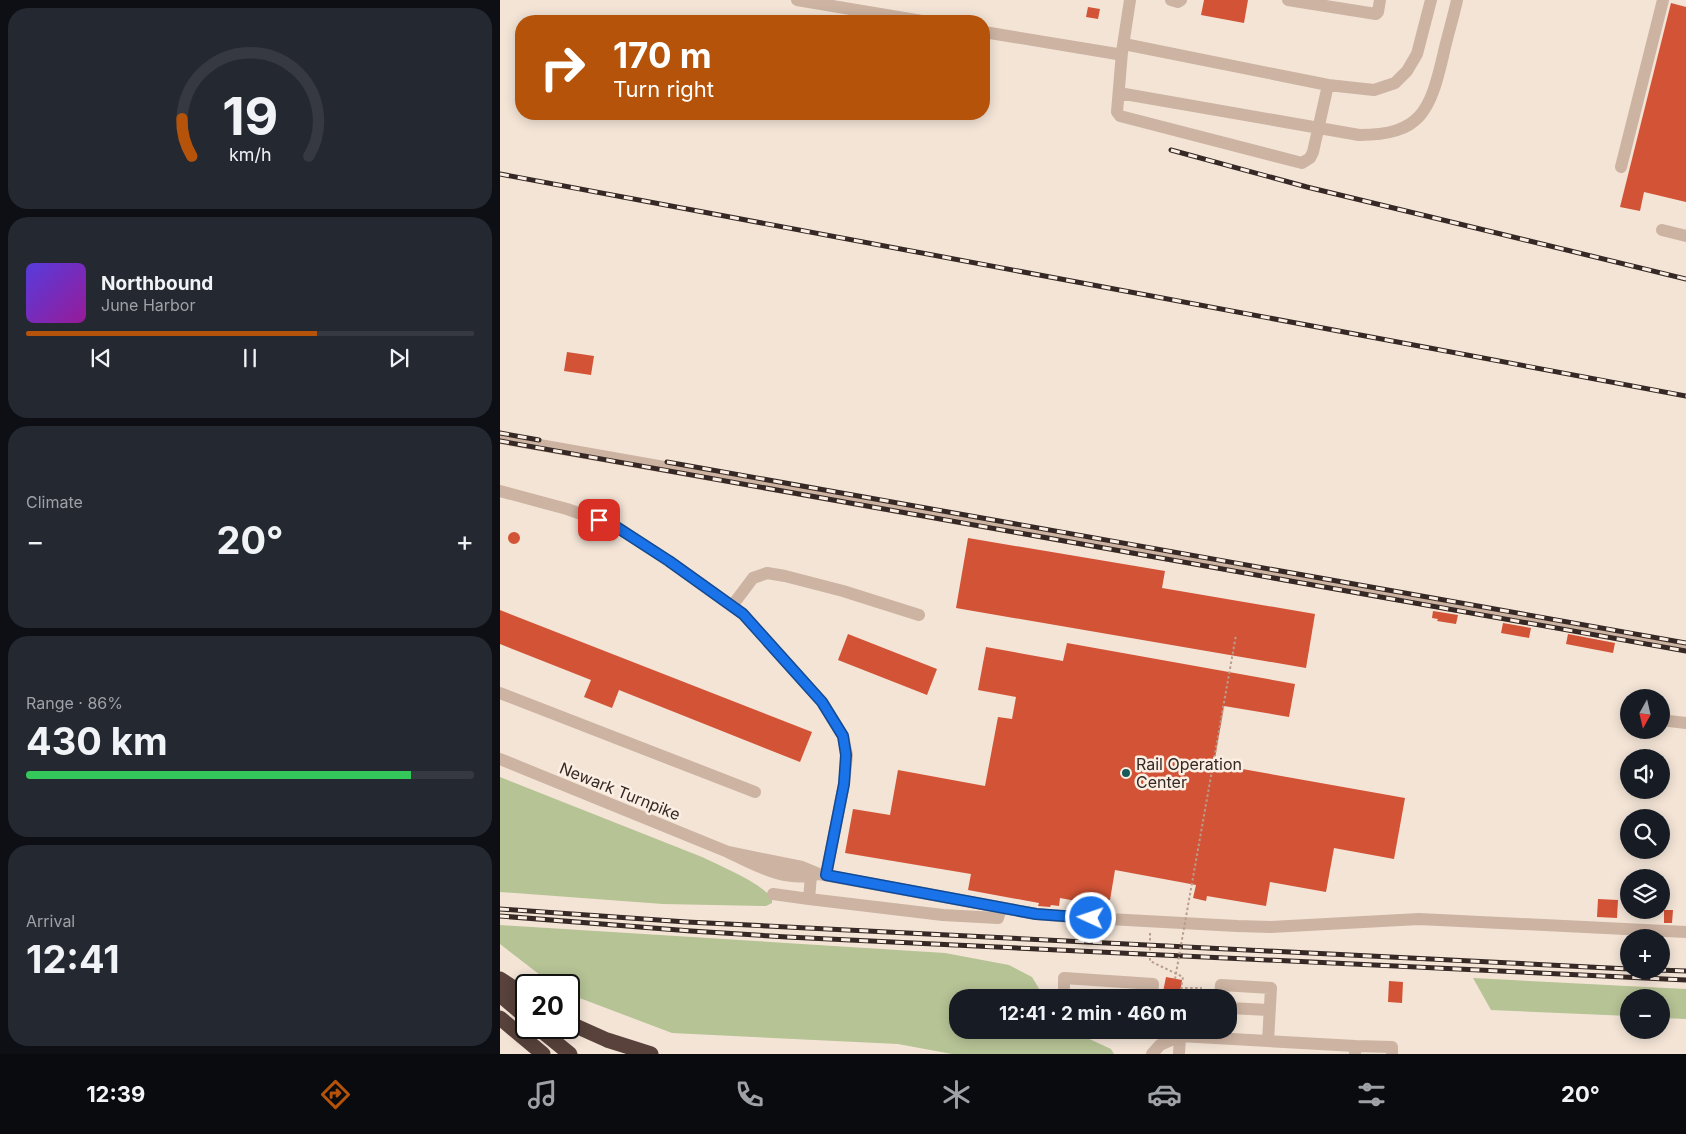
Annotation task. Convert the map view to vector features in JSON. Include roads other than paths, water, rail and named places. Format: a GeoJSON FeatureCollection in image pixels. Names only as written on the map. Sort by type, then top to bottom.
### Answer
{"type":"FeatureCollection","features":[{"type":"Feature","properties":{"kind":"highway"},"geometry":{"type":"LineString","coordinates":[[500,979],[515,989]]}},
{"type":"Feature","properties":{"kind":"highway"},"geometry":{"type":"LineString","coordinates":[[500,995],[515,1008]]}},
{"type":"Feature","properties":{"kind":"highway"},"geometry":{"type":"LineString","coordinates":[[500,1018],[543,1054]]}},
{"type":"Feature","properties":{"kind":"highway"},"geometry":{"type":"LineString","coordinates":[[580,1028],[607,1040],[651,1054]]}},
{"type":"Feature","properties":{"kind":"highway"},"geometry":{"type":"LineString","coordinates":[[552,1039],[570,1054]]}},
{"type":"Feature","properties":{"kind":"street"},"geometry":{"type":"LineString","coordinates":[[797,0],[886,15]]}},
{"type":"Feature","properties":{"kind":"street"},"geometry":{"type":"LineString","coordinates":[[1130,0],[1117,112],[1120,116],[1302,163],[1310,158],[1313,152],[1328,85]]}},
{"type":"Feature","properties":{"kind":"street"},"geometry":{"type":"LineString","coordinates":[[1171,0],[1178,2],[1181,0]]}},
{"type":"Feature","properties":{"kind":"street"},"geometry":{"type":"LineString","coordinates":[[1288,0],[1376,14],[1380,0]]}},
{"type":"Feature","properties":{"kind":"street"},"geometry":{"type":"LineString","coordinates":[[1123,48],[1328,85],[1374,90],[1395,83],[1407,71],[1417,54],[1431,0]]}},
{"type":"Feature","properties":{"kind":"street"},"geometry":{"type":"LineString","coordinates":[[1119,93],[1359,135],[1390,133],[1406,128],[1419,118],[1430,102],[1457,0]]}},
{"type":"Feature","properties":{"kind":"street"},"geometry":{"type":"LineString","coordinates":[[1621,167],[1663,0]]}},
{"type":"Feature","properties":{"kind":"street"},"geometry":{"type":"LineString","coordinates":[[990,33],[1117,54],[1123,48]]}},
{"type":"Feature","properties":{"kind":"street"},"geometry":{"type":"LineString","coordinates":[[1662,230],[1686,236]]}},
{"type":"Feature","properties":{"kind":"street"},"geometry":{"type":"LineString","coordinates":[[500,438],[1686,648]]}},
{"type":"Feature","properties":{"kind":"street"},"geometry":{"type":"LineString","coordinates":[[500,491],[566,508],[615,526],[669,561],[743,614],[822,702],[843,736],[846,755],[844,784],[819,875],[810,898]]}},
{"type":"Feature","properties":{"kind":"street"},"geometry":{"type":"LineString","coordinates":[[732,606],[753,578],[767,573],[786,576],[919,614]]}},
{"type":"Feature","properties":{"kind":"street"},"geometry":{"type":"LineString","coordinates":[[500,693],[754,792]]}},
{"type":"Feature","properties":{"kind":"street"},"geometry":{"type":"LineString","coordinates":[[1670,721],[1686,723]]}},
{"type":"Feature","properties":{"kind":"street","name":"Newark Turnpike"},"geometry":{"type":"LineString","coordinates":[[500,759],[779,874],[802,877],[819,875],[1001,908],[1056,916],[1271,927],[1409,919],[1686,932]]}},
{"type":"Feature","properties":{"kind":"street"},"geometry":{"type":"LineString","coordinates":[[773,894],[943,915],[998,918],[1001,908]]}},
{"type":"Feature","properties":{"kind":"street"},"geometry":{"type":"LineString","coordinates":[[1064,989],[1064,978],[1153,984],[1153,989]]}},
{"type":"Feature","properties":{"kind":"street"},"geometry":{"type":"LineString","coordinates":[[1221,989],[1221,985],[1271,988],[1268,1042]]}},
{"type":"Feature","properties":{"kind":"street"},"geometry":{"type":"LineString","coordinates":[[1237,1008],[1270,1010]]}},
{"type":"Feature","properties":{"kind":"street"},"geometry":{"type":"LineString","coordinates":[[1152,1054],[1169,1039]]}},
{"type":"Feature","properties":{"kind":"street"},"geometry":{"type":"LineString","coordinates":[[1178,1039],[1179,1054]]}},
{"type":"Feature","properties":{"kind":"street"},"geometry":{"type":"LineString","coordinates":[[1237,1039],[1355,1050],[1392,1047],[1392,1054]]}},
{"type":"Feature","properties":{"kind":"railway"},"geometry":{"type":"LineString","coordinates":[[1171,150],[1307,187],[1686,279]]}},
{"type":"Feature","properties":{"kind":"railway"},"geometry":{"type":"LineString","coordinates":[[500,174],[1686,396]]}},
{"type":"Feature","properties":{"kind":"railway"},"geometry":{"type":"LineString","coordinates":[[500,433],[539,440]]}},
{"type":"Feature","properties":{"kind":"railway"},"geometry":{"type":"LineString","coordinates":[[500,441],[1686,651]]}},
{"type":"Feature","properties":{"kind":"railway"},"geometry":{"type":"LineString","coordinates":[[667,462],[1686,643]]}},
{"type":"Feature","properties":{"kind":"railway"},"geometry":{"type":"LineString","coordinates":[[500,909],[687,922],[1620,969]]}},
{"type":"Feature","properties":{"kind":"railway"},"geometry":{"type":"LineString","coordinates":[[500,916],[787,937],[1686,980]]}},
{"type":"Feature","properties":{"kind":"railway"},"geometry":{"type":"LineString","coordinates":[[1670,970],[1686,971]]}},
{"type":"Feature","properties":{"kind":"place","name":"Rail Operation Center"},"geometry":{"type":"Point","coordinates":[1126,773]}}]}
